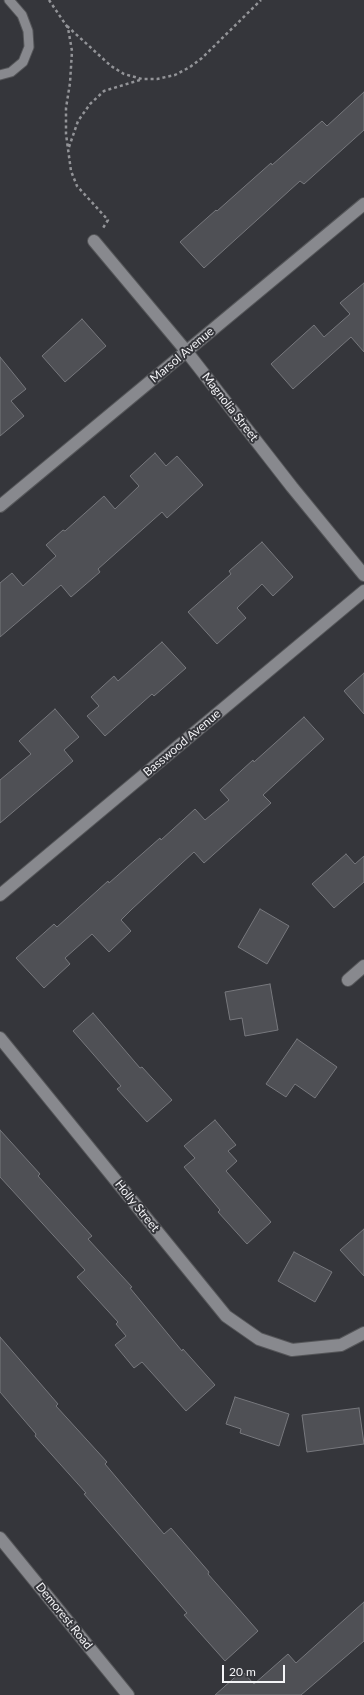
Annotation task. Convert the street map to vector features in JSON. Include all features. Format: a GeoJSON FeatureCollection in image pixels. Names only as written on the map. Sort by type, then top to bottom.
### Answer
{"type":"FeatureCollection","features":[{"type":"Feature","properties":{"kind":"street","name":"Marsol Avenue"},"geometry":{"type":"LineString","coordinates":[[0,506],[364,204]]}},
{"type":"Feature","properties":{"kind":"street","name":"Magnolia Street"},"geometry":{"type":"LineString","coordinates":[[94,241],[187,352],[292,487],[364,574]]}},
{"type":"Feature","properties":{"kind":"street","name":"Basswood Avenue"},"geometry":{"type":"LineString","coordinates":[[0,895],[364,591]]}},
{"type":"Feature","properties":{"kind":"street"},"geometry":{"type":"LineString","coordinates":[[348,980],[364,966]]}},
{"type":"Feature","properties":{"kind":"street","name":"Holly Street"},"geometry":{"type":"LineString","coordinates":[[0,1038],[226,1316],[259,1339],[292,1350],[341,1345],[364,1334]]}},
{"type":"Feature","properties":{"kind":"street","name":"Demorest Road"},"geometry":{"type":"LineString","coordinates":[[0,1538],[128,1695]]}},
{"type":"Feature","properties":{"kind":"lane"},"geometry":{"type":"LineString","coordinates":[[0,75],[11,72],[23,62],[28,47],[28,31],[22,15],[9,0]]}},
{"type":"Feature","properties":{"kind":"path"},"geometry":{"type":"LineString","coordinates":[[49,0],[68,28],[72,51],[70,84],[66,108],[66,134],[71,171],[77,186],[108,220],[94,241]]}},
{"type":"Feature","properties":{"kind":"path"},"geometry":{"type":"LineString","coordinates":[[65,24],[111,66],[124,74],[142,79],[157,79],[175,75],[190,67],[217,44],[261,0]]}},
{"type":"Feature","properties":{"kind":"path"},"geometry":{"type":"LineString","coordinates":[[68,149],[78,121],[90,104],[104,91],[142,79]]}},
{"type":"Feature","properties":{"kind":"building"},"geometry":{"type":"Polygon","coordinates":[[[364,92],[364,130],[304,184],[300,181],[204,268],[180,242],[322,121],[327,126],[364,92]]]}},
{"type":"Feature","properties":{"kind":"building"},"geometry":{"type":"Polygon","coordinates":[[[364,283],[364,352],[351,337],[293,389],[271,364],[314,325],[324,337],[350,314],[340,303],[364,283]]]}},
{"type":"Feature","properties":{"kind":"building"},"geometry":{"type":"Polygon","coordinates":[[[82,319],[106,346],[65,382],[42,356],[82,319]]]}},
{"type":"Feature","properties":{"kind":"building"},"geometry":{"type":"Polygon","coordinates":[[[0,357],[26,389],[11,401],[24,416],[0,436],[0,357]]]}},
{"type":"Feature","properties":{"kind":"building"},"geometry":{"type":"Polygon","coordinates":[[[155,453],[166,466],[177,456],[203,485],[167,518],[162,512],[98,569],[100,572],[71,597],[61,585],[0,637],[0,583],[12,573],[23,586],[56,556],[46,545],[63,530],[65,531],[104,496],[115,509],[139,486],[130,476],[155,453]]]}},
{"type":"Feature","properties":{"kind":"building"},"geometry":{"type":"Polygon","coordinates":[[[262,542],[293,577],[273,596],[262,584],[237,608],[246,618],[217,644],[188,612],[231,574],[229,571],[262,542]]]}},
{"type":"Feature","properties":{"kind":"building"},"geometry":{"type":"Polygon","coordinates":[[[162,642],[186,668],[154,696],[152,694],[105,736],[87,716],[99,706],[91,697],[114,676],[118,681],[162,642]]]}},
{"type":"Feature","properties":{"kind":"building"},"geometry":{"type":"Polygon","coordinates":[[[364,673],[364,714],[344,691],[364,673]]]}},
{"type":"Feature","properties":{"kind":"building"},"geometry":{"type":"Polygon","coordinates":[[[55,709],[79,737],[64,750],[73,761],[0,823],[0,780],[31,754],[19,741],[55,709]]]}},
{"type":"Feature","properties":{"kind":"building"},"geometry":{"type":"Polygon","coordinates":[[[304,717],[324,739],[263,795],[271,803],[204,863],[194,852],[132,909],[121,920],[131,931],[109,952],[92,934],[65,958],[70,964],[44,988],[16,958],[54,924],[57,927],[108,881],[109,883],[160,838],[161,840],[195,809],[205,820],[229,800],[220,790],[304,717]]]}},
{"type":"Feature","properties":{"kind":"building"},"geometry":{"type":"Polygon","coordinates":[[[346,854],[355,864],[364,856],[364,882],[334,908],[312,884],[346,854]]]}},
{"type":"Feature","properties":{"kind":"building"},"geometry":{"type":"Polygon","coordinates":[[[260,909],[289,926],[267,964],[238,947],[260,909]]]}},
{"type":"Feature","properties":{"kind":"building"},"geometry":{"type":"Polygon","coordinates":[[[270,984],[278,1030],[245,1036],[242,1018],[230,1020],[225,992],[270,984]]]}},
{"type":"Feature","properties":{"kind":"building"},"geometry":{"type":"Polygon","coordinates":[[[93,1013],[140,1068],[142,1067],[172,1100],[147,1122],[117,1089],[121,1086],[73,1031],[93,1013]]]}},
{"type":"Feature","properties":{"kind":"building"},"geometry":{"type":"Polygon","coordinates":[[[297,1039],[337,1067],[315,1098],[295,1084],[286,1097],[266,1084],[297,1039]]]}},
{"type":"Feature","properties":{"kind":"building"},"geometry":{"type":"Polygon","coordinates":[[[215,1120],[236,1145],[228,1151],[237,1161],[226,1171],[271,1222],[247,1244],[218,1212],[220,1210],[184,1167],[195,1158],[184,1146],[215,1120]]]}},
{"type":"Feature","properties":{"kind":"building"},"geometry":{"type":"Polygon","coordinates":[[[0,1130],[40,1174],[38,1176],[92,1236],[88,1239],[132,1287],[130,1288],[182,1351],[183,1349],[215,1385],[186,1411],[142,1362],[134,1368],[115,1345],[126,1336],[116,1324],[118,1322],[77,1277],[85,1270],[0,1177],[0,1130]]]}},
{"type":"Feature","properties":{"kind":"building"},"geometry":{"type":"Polygon","coordinates":[[[364,1229],[364,1276],[340,1250],[364,1229]]]}},
{"type":"Feature","properties":{"kind":"building"},"geometry":{"type":"Polygon","coordinates":[[[294,1252],[332,1272],[315,1302],[278,1281],[294,1252]]]}},
{"type":"Feature","properties":{"kind":"building"},"geometry":{"type":"Polygon","coordinates":[[[0,1337],[58,1404],[56,1406],[107,1462],[105,1464],[164,1534],[171,1528],[209,1572],[208,1574],[258,1631],[225,1661],[184,1615],[187,1613],[84,1494],[86,1493],[35,1436],[36,1434],[0,1392],[0,1337]]]}},
{"type":"Feature","properties":{"kind":"building"},"geometry":{"type":"Polygon","coordinates":[[[235,1397],[289,1414],[279,1446],[240,1433],[241,1429],[226,1424],[235,1397]]]}},
{"type":"Feature","properties":{"kind":"building"},"geometry":{"type":"Polygon","coordinates":[[[359,1408],[364,1444],[307,1452],[302,1415],[359,1408]]]}},
{"type":"Feature","properties":{"kind":"building"},"geometry":{"type":"Polygon","coordinates":[[[364,1602],[364,1641],[301,1695],[215,1695],[242,1671],[254,1684],[288,1654],[296,1663],[364,1602]]]}}]}
